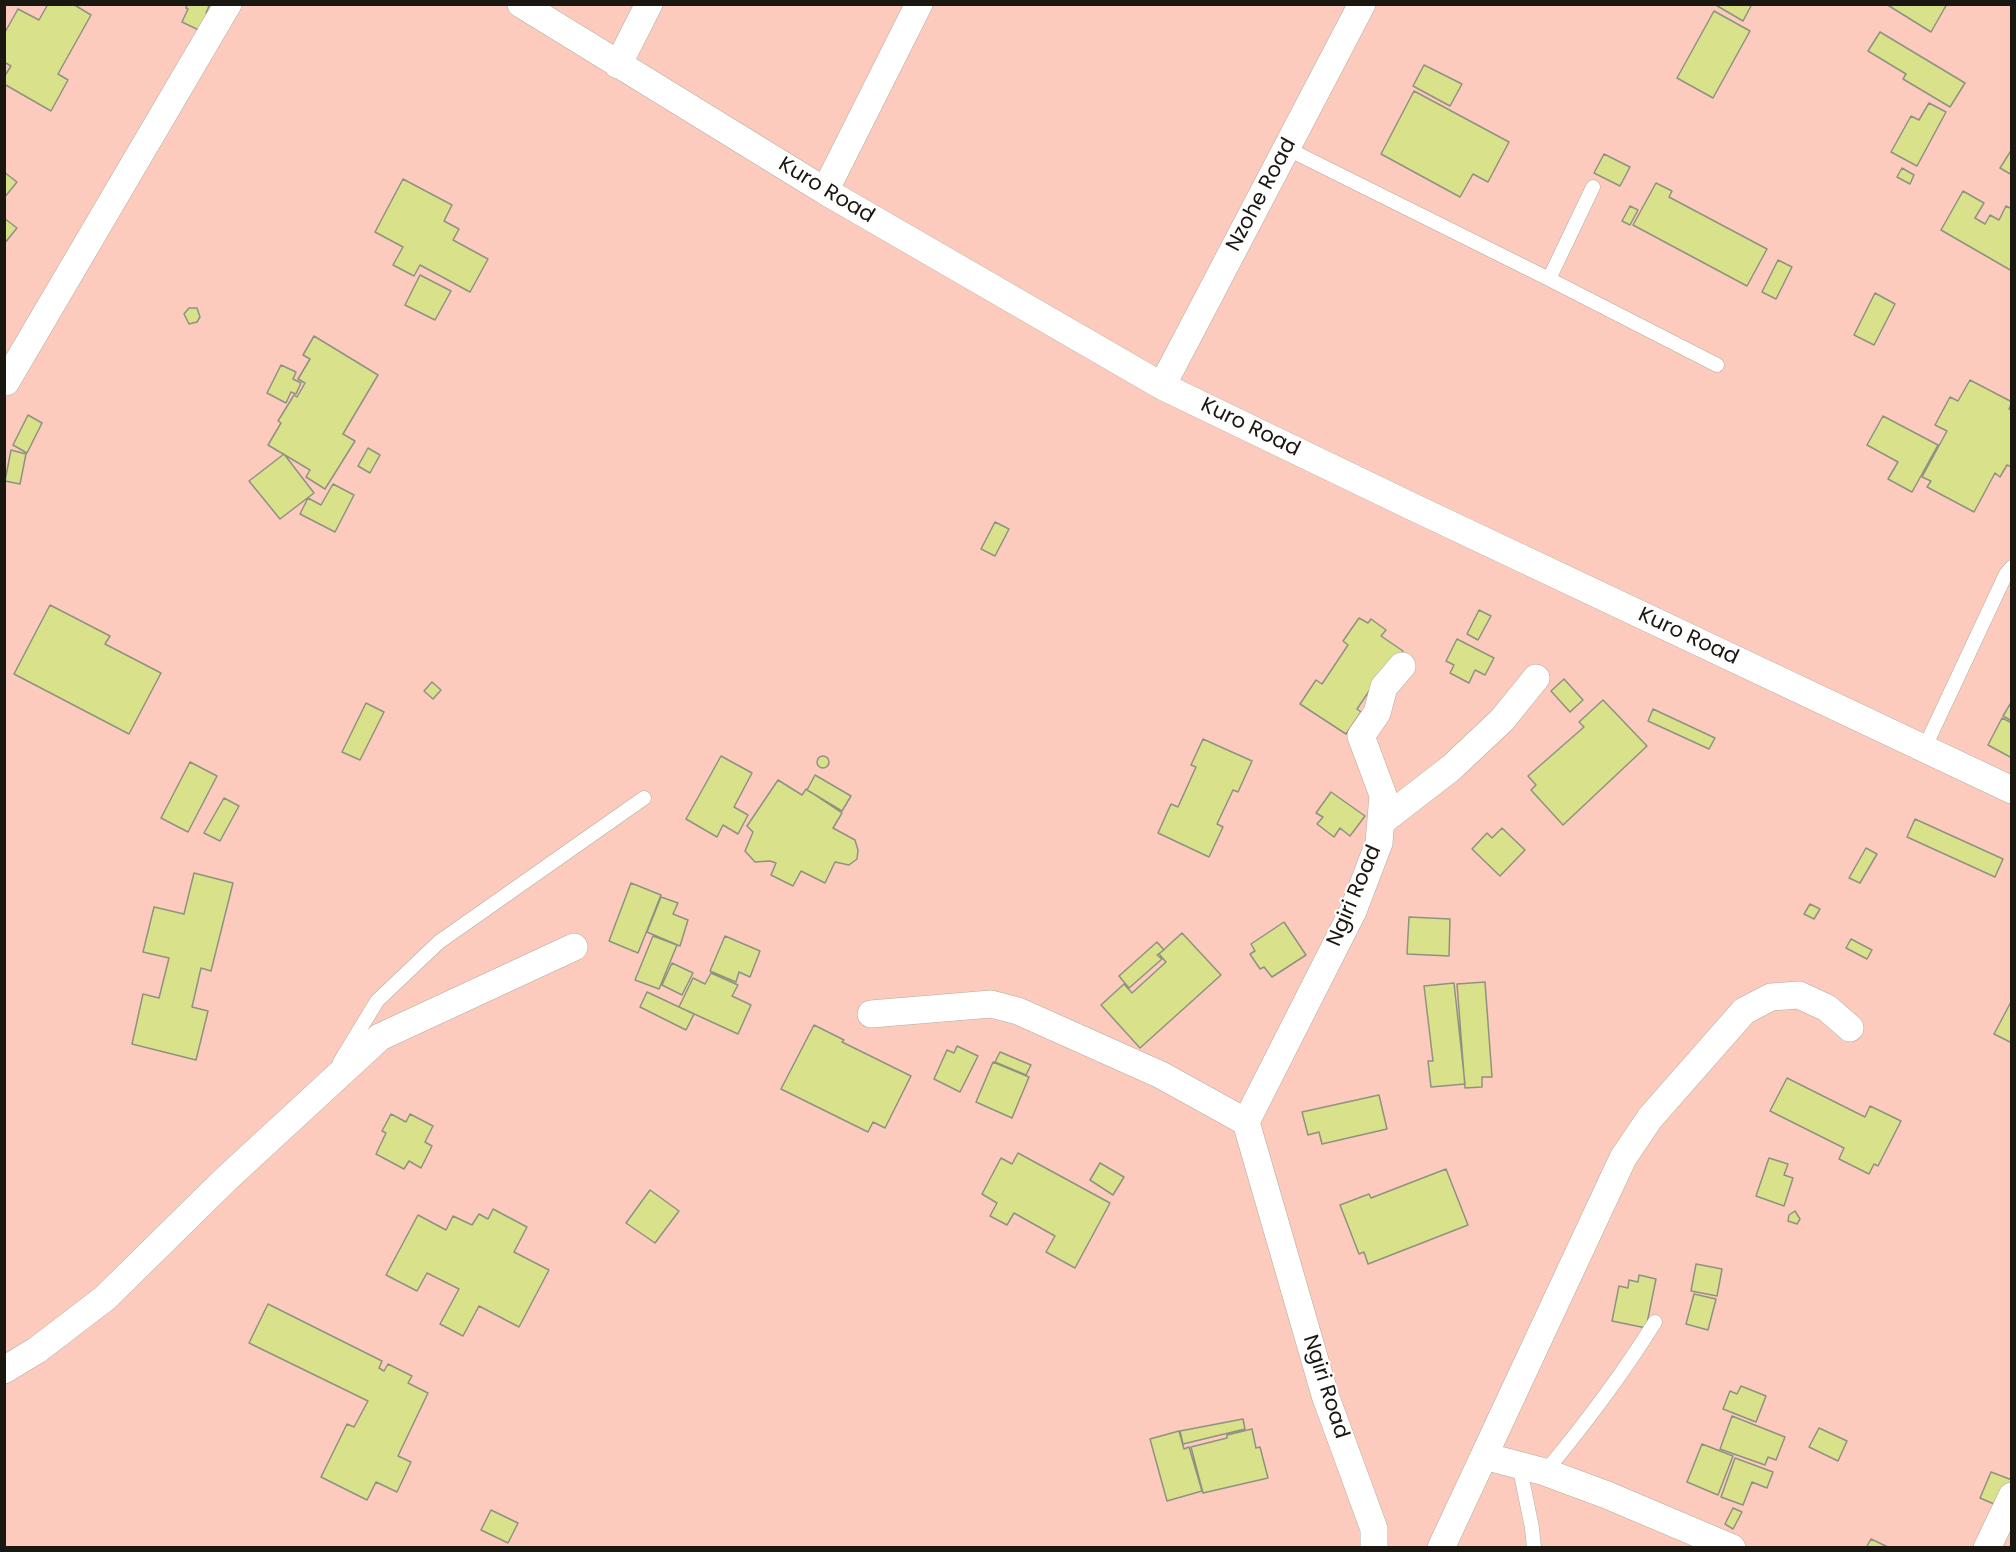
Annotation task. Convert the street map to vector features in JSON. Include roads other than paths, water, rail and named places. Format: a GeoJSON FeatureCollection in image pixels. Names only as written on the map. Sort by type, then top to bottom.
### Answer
{"type":"FeatureCollection","features":[{"type":"Feature","properties":{"kind":"street"},"geometry":{"type":"LineString","coordinates":[[6,382],[228,4]]}},
{"type":"Feature","properties":{"kind":"street","name":"Kuro Road"},"geometry":{"type":"LineString","coordinates":[[521,4],[825,191],[1162,386],[2012,790]]}},
{"type":"Feature","properties":{"kind":"street"},"geometry":{"type":"LineString","coordinates":[[618,65],[650,4]]}},
{"type":"Feature","properties":{"kind":"street"},"geometry":{"type":"LineString","coordinates":[[825,191],[919,4]]}},
{"type":"Feature","properties":{"kind":"street","name":"Nzohe Road"},"geometry":{"type":"LineString","coordinates":[[1162,386],[1362,4]]}},
{"type":"Feature","properties":{"kind":"street","name":"Ngiri Road"},"geometry":{"type":"LineString","coordinates":[[1374,1548],[1374,1530],[1325,1395],[1246,1122],[1353,911],[1379,843],[1383,795],[1361,736],[1377,713],[1384,687],[1402,666]]}},
{"type":"Feature","properties":{"kind":"street"},"geometry":{"type":"LineString","coordinates":[[1381,822],[1451,768],[1494,728],[1536,678]]}},
{"type":"Feature","properties":{"kind":"street"},"geometry":{"type":"LineString","coordinates":[[4,1370],[37,1350],[105,1298],[226,1179],[380,1037],[574,947]]}},
{"type":"Feature","properties":{"kind":"street"},"geometry":{"type":"LineString","coordinates":[[1441,1548],[1623,1158],[1650,1118],[1744,1011],[1771,997],[1799,995],[1827,1008],[1850,1028]]}},
{"type":"Feature","properties":{"kind":"street"},"geometry":{"type":"LineString","coordinates":[[871,1014],[991,1004],[1018,1011],[1161,1075],[1246,1122]]}},
{"type":"Feature","properties":{"kind":"street"},"geometry":{"type":"LineString","coordinates":[[1484,1456],[1545,1472],[1607,1495],[1732,1548]]}},
{"type":"Feature","properties":{"kind":"street"},"geometry":{"type":"LineString","coordinates":[[1987,1548],[2012,1496]]}},
{"type":"Feature","properties":{"kind":"lane"},"geometry":{"type":"LineString","coordinates":[[1286,148],[1717,365]]}},
{"type":"Feature","properties":{"kind":"lane"},"geometry":{"type":"LineString","coordinates":[[1549,279],[1593,188]]}},
{"type":"Feature","properties":{"kind":"lane"},"geometry":{"type":"LineString","coordinates":[[1924,749],[2006,574],[2012,567]]}},
{"type":"Feature","properties":{"kind":"lane"},"geometry":{"type":"LineString","coordinates":[[323,1090],[377,1001],[439,942],[644,798]]}},
{"type":"Feature","properties":{"kind":"lane"},"geometry":{"type":"LineString","coordinates":[[1545,1472],[1588,1420],[1655,1322]]}},
{"type":"Feature","properties":{"kind":"lane"},"geometry":{"type":"LineString","coordinates":[[1519,1464],[1534,1548]]}}]}
